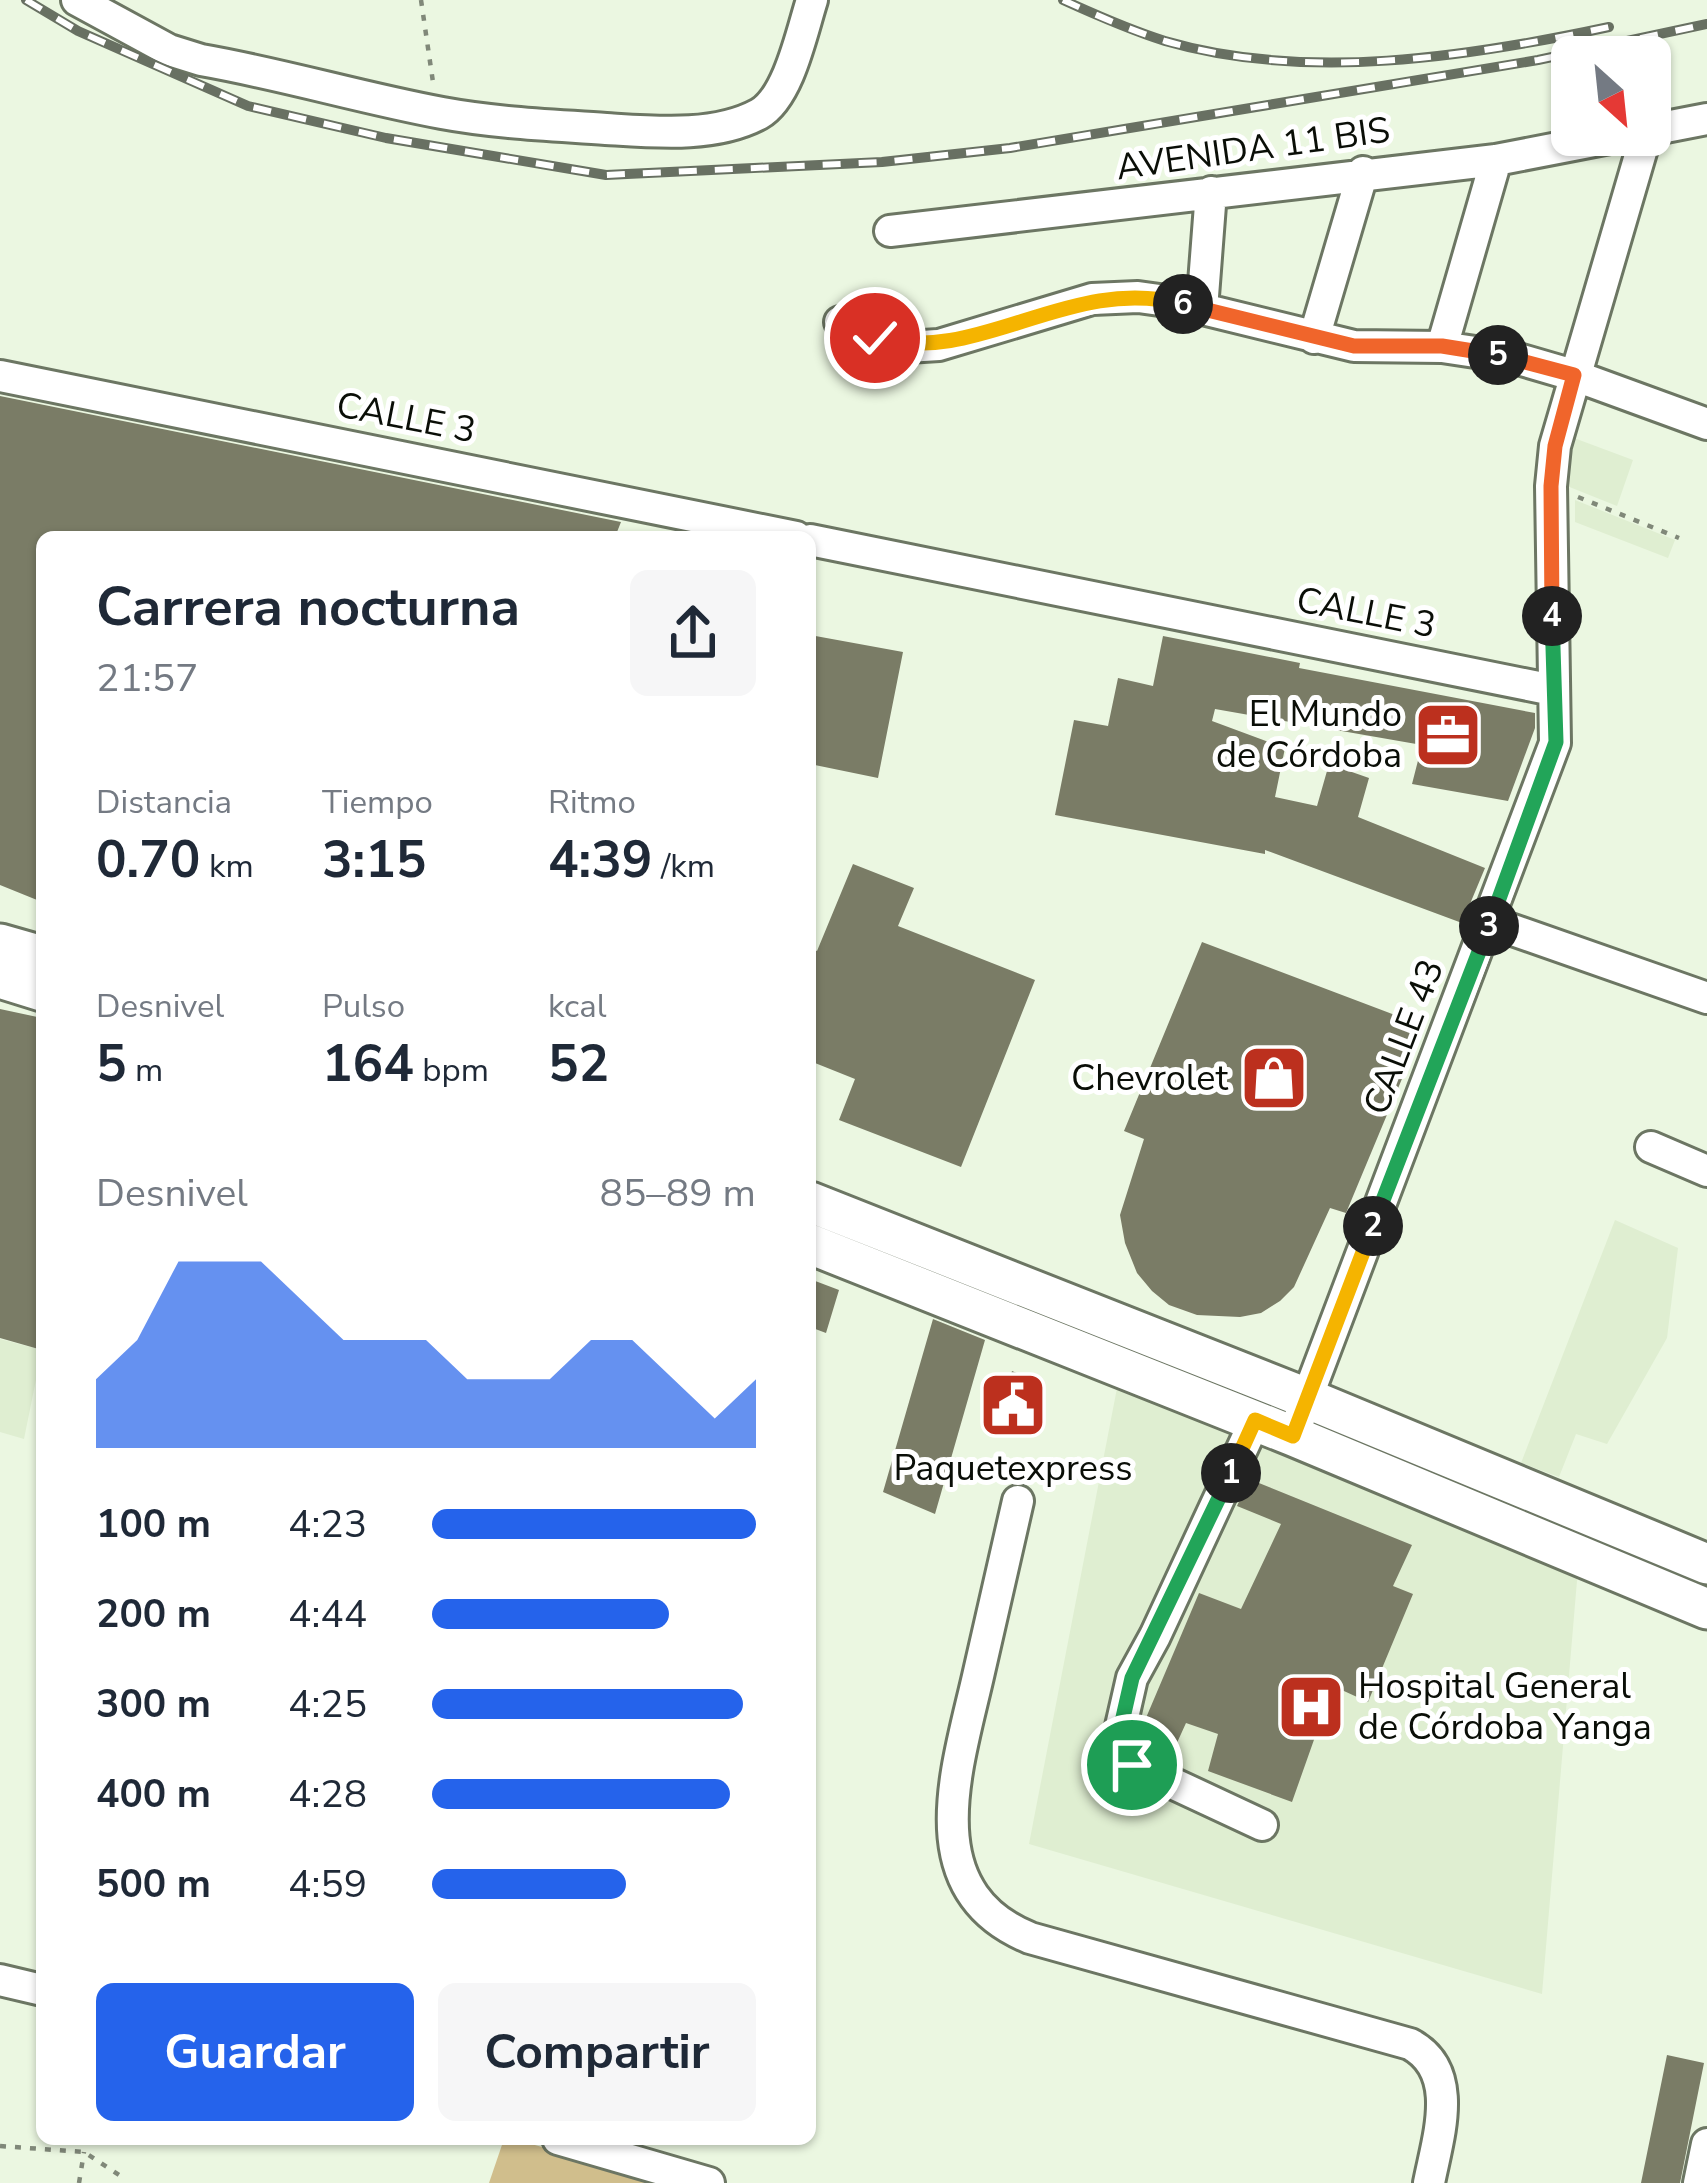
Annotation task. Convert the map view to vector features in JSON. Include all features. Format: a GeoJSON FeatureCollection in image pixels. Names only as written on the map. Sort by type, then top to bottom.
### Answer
{"type":"FeatureCollection","features":[{"type":"Feature","properties":{"kind":"main road"},"geometry":{"type":"LineString","coordinates":[[0,944],[36,954]]}},
{"type":"Feature","properties":{"kind":"main road"},"geometry":{"type":"LineString","coordinates":[[0,978],[36,989]]}},
{"type":"Feature","properties":{"kind":"main road"},"geometry":{"type":"LineString","coordinates":[[816,1205],[1300,1417],[1707,1609]]}},
{"type":"Feature","properties":{"kind":"main road"},"geometry":{"type":"LineString","coordinates":[[816,1246],[1255,1420],[1300,1417],[1707,1564]]}},
{"type":"Feature","properties":{"kind":"street"},"geometry":{"type":"LineString","coordinates":[[77,0],[169,50],[201,60],[438,112],[494,121],[640,131],[723,127],[762,113],[778,96],[812,0]]}},
{"type":"Feature","properties":{"kind":"street"},"geometry":{"type":"LineString","coordinates":[[1671,128],[1707,119]]}},
{"type":"Feature","properties":{"kind":"street","name":"AVENIDA 11 BIS"},"geometry":{"type":"LineString","coordinates":[[890,231],[1118,207],[1551,149]]}},
{"type":"Feature","properties":{"kind":"street","name":"CALLE 43"},"geometry":{"type":"LineString","coordinates":[[1300,1417],[1556,742],[1551,486],[1555,446],[1641,156]]}},
{"type":"Feature","properties":{"kind":"street"},"geometry":{"type":"LineString","coordinates":[[1442,346],[1496,160]]}},
{"type":"Feature","properties":{"kind":"street"},"geometry":{"type":"LineString","coordinates":[[1314,338],[1364,172]]}},
{"type":"Feature","properties":{"kind":"street"},"geometry":{"type":"LineString","coordinates":[[1202,309],[1211,192]]}},
{"type":"Feature","properties":{"kind":"street"},"geometry":{"type":"LineString","coordinates":[[840,322],[907,346],[939,345],[1092,299],[1138,297],[1354,346],[1442,346],[1515,358],[1707,424]]}},
{"type":"Feature","properties":{"kind":"street","name":"CALLE 3"},"geometry":{"type":"LineString","coordinates":[[0,376],[766,531]]}},
{"type":"Feature","properties":{"kind":"street","name":"CALLE 3"},"geometry":{"type":"LineString","coordinates":[[816,541],[1553,690]]}},
{"type":"Feature","properties":{"kind":"street"},"geometry":{"type":"LineString","coordinates":[[1490,922],[1707,998]]}},
{"type":"Feature","properties":{"kind":"street"},"geometry":{"type":"LineString","coordinates":[[1651,1147],[1707,1171]]}},
{"type":"Feature","properties":{"kind":"street"},"geometry":{"type":"LineString","coordinates":[[1255,1420],[1132,1678],[1119,1735],[1126,1762],[1262,1825]]}},
{"type":"Feature","properties":{"kind":"street"},"geometry":{"type":"LineString","coordinates":[[1018,1501],[951,1798],[958,1865],[969,1891],[1004,1928],[1030,1938],[1423,2051],[1437,2068],[1442,2118],[1430,2183]]}},
{"type":"Feature","properties":{"kind":"street"},"geometry":{"type":"LineString","coordinates":[[0,1980],[36,1989]]}},
{"type":"Feature","properties":{"kind":"street"},"geometry":{"type":"LineString","coordinates":[[579,2145],[709,2183]]}},
{"type":"Feature","properties":{"kind":"path"},"geometry":{"type":"LineString","coordinates":[[421,0],[438,112]]}},
{"type":"Feature","properties":{"kind":"path"},"geometry":{"type":"LineString","coordinates":[[1551,486],[1679,538]]}},
{"type":"Feature","properties":{"kind":"path"},"geometry":{"type":"LineString","coordinates":[[47,2150],[48,2145]]}},
{"type":"Feature","properties":{"kind":"path"},"geometry":{"type":"LineString","coordinates":[[0,2146],[84,2152],[119,2175]]}},
{"type":"Feature","properties":{"kind":"path"},"geometry":{"type":"LineString","coordinates":[[80,2183],[84,2152]]}},
{"type":"Feature","properties":{"kind":"shaded area"},"geometry":{"type":"Polygon","coordinates":[[[1574,438],[1633,460],[1617,506],[1567,486],[1574,438]]]}},
{"type":"Feature","properties":{"kind":"shaded area"},"geometry":{"type":"Polygon","coordinates":[[[1575,500],[1675,540],[1668,558],[1575,522],[1575,500]]]}},
{"type":"Feature","properties":{"kind":"shaded area"},"geometry":{"type":"Polygon","coordinates":[[[1615,1220],[1678,1248],[1667,1338],[1607,1444],[1576,1434],[1559,1477],[1521,1463],[1615,1220]]]}},
{"type":"Feature","properties":{"kind":"shaded area"},"geometry":{"type":"Polygon","coordinates":[[[0,1339],[36,1348],[36,1380],[24,1439],[0,1432],[0,1339]]]}},
{"type":"Feature","properties":{"kind":"shaded area","name":"Hospital General de Córdoba Yanga"},"geometry":{"type":"Polygon","coordinates":[[[1118,1383],[1578,1569],[1542,1994],[1029,1844],[1118,1383]]]}},
{"type":"Feature","properties":{"kind":"shaded area"},"geometry":{"type":"Polygon","coordinates":[[[502,2145],[535,2145],[673,2183],[489,2183],[502,2145]]]}},
{"type":"Feature","properties":{"kind":"building"},"geometry":{"type":"Polygon","coordinates":[[[0,396],[621,522],[617,531],[36,531],[36,900],[0,885],[0,396]]]}},
{"type":"Feature","properties":{"kind":"building"},"geometry":{"type":"Polygon","coordinates":[[[816,636],[903,652],[878,778],[816,765],[816,636]]]}},
{"type":"Feature","properties":{"kind":"building"},"geometry":{"type":"Polygon","coordinates":[[[1163,636],[1300,663],[1299,668],[1535,713],[1535,728],[1508,801],[1412,784],[1422,745],[1215,709],[1212,721],[1285,748],[1275,797],[1317,806],[1329,764],[1369,778],[1358,817],[1485,868],[1462,923],[1265,850],[1265,854],[1055,815],[1074,720],[1108,726],[1118,678],[1153,686],[1163,636]]]}},
{"type":"Feature","properties":{"kind":"building"},"geometry":{"type":"Polygon","coordinates":[[[853,864],[914,888],[898,926],[1035,980],[961,1167],[839,1120],[855,1079],[816,1063],[817,951],[853,864]]]}},
{"type":"Feature","properties":{"kind":"building","name":"Chevrolet"},"geometry":{"type":"Polygon","coordinates":[[[1202,942],[1424,1026],[1346,1213],[1330,1208],[1294,1287],[1280,1301],[1261,1313],[1240,1317],[1197,1315],[1169,1305],[1152,1291],[1137,1273],[1120,1215],[1144,1139],[1124,1131],[1202,942]]]}},
{"type":"Feature","properties":{"kind":"building"},"geometry":{"type":"Polygon","coordinates":[[[0,1009],[36,1017],[36,1348],[0,1338],[0,1009]]]}},
{"type":"Feature","properties":{"kind":"building"},"geometry":{"type":"Polygon","coordinates":[[[816,1281],[839,1290],[826,1333],[816,1329],[816,1281]]]}},
{"type":"Feature","properties":{"kind":"building"},"geometry":{"type":"Polygon","coordinates":[[[933,1319],[985,1340],[935,1514],[883,1492],[933,1319]]]}},
{"type":"Feature","properties":{"kind":"building","name":"Paquetexpress"},"geometry":{"type":"Polygon","coordinates":[[[1012,1371],[1032,1379],[1015,1437],[995,1431],[1012,1371]]]}},
{"type":"Feature","properties":{"kind":"building"},"geometry":{"type":"Polygon","coordinates":[[[1249,1479],[1412,1545],[1393,1586],[1413,1594],[1368,1702],[1333,1686],[1292,1802],[1208,1771],[1218,1734],[1186,1723],[1176,1745],[1140,1732],[1199,1593],[1241,1609],[1281,1524],[1237,1506],[1249,1479]]]}},
{"type":"Feature","properties":{"kind":"building"},"geometry":{"type":"Polygon","coordinates":[[[1667,2055],[1704,2063],[1680,2183],[1641,2183],[1667,2055]]]}},
{"type":"Feature","properties":{"kind":"railway"},"geometry":{"type":"LineString","coordinates":[[26,0],[78,31],[248,106],[386,138],[606,175],[882,162],[1010,148],[1538,60],[1707,24]]}},
{"type":"Feature","properties":{"kind":"railway"},"geometry":{"type":"LineString","coordinates":[[1063,0],[1165,41],[1274,60],[1387,61],[1500,48],[1609,27]]}},
{"type":"Feature","properties":{"kind":"place","name":"El Mundo de Córdoba"},"geometry":{"type":"Point","coordinates":[1448,735]}},
{"type":"Feature","properties":{"kind":"place","name":"Chevrolet"},"geometry":{"type":"Point","coordinates":[1274,1078]}},
{"type":"Feature","properties":{"kind":"place","name":"Paquetexpress"},"geometry":{"type":"Point","coordinates":[1013,1405]}},
{"type":"Feature","properties":{"kind":"place","name":"Hospital General de Córdoba Yanga"},"geometry":{"type":"Point","coordinates":[1311,1707]}},
{"type":"Feature","properties":{"kind":"route"},"geometry":{"type":"LineString","coordinates":[[875,338],[907,346],[939,345],[1092,299],[1138,297],[1354,346],[1442,346],[1515,358],[1574,375],[1555,446],[1551,486],[1556,742],[1293,1436],[1255,1420],[1132,1678],[1119,1735],[1126,1762],[1132,1765]]}}]}
